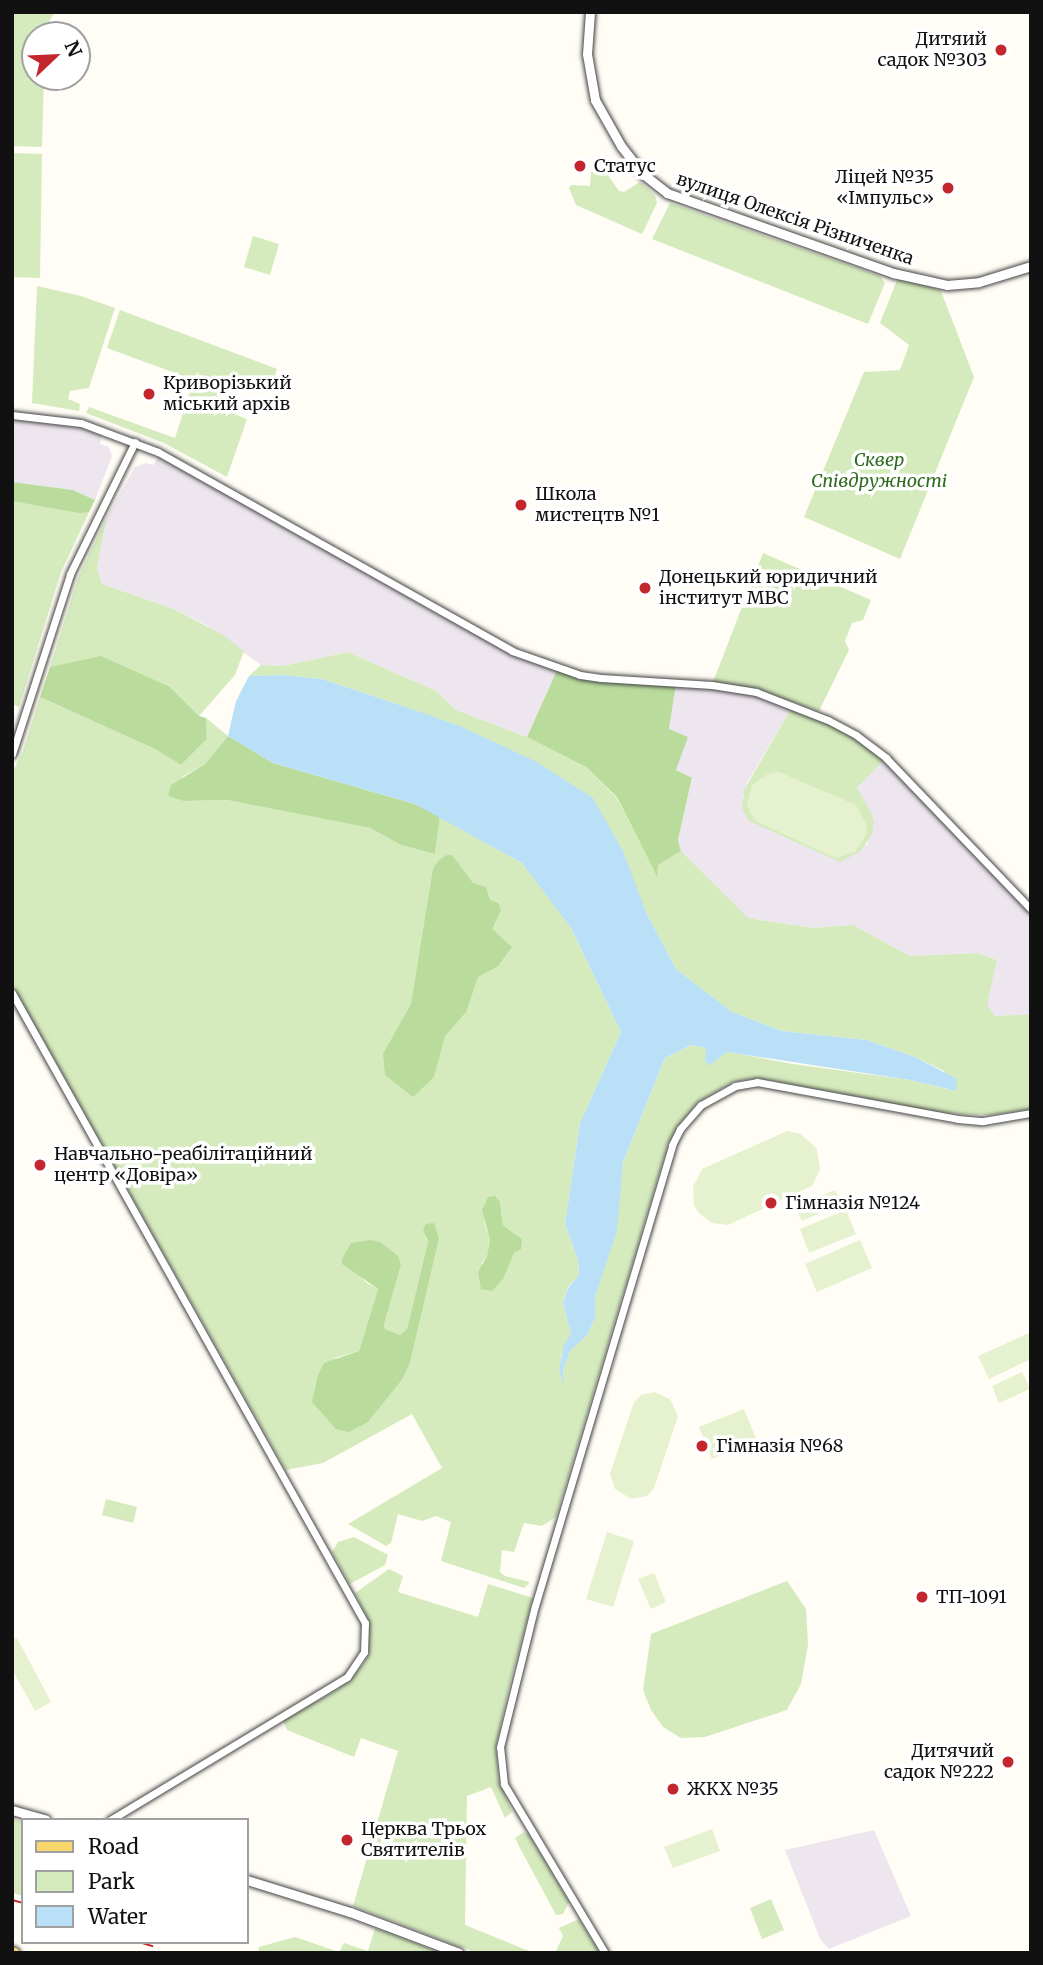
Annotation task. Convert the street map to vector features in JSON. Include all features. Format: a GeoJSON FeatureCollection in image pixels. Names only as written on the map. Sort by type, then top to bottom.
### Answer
{"type":"FeatureCollection","features":[{"type":"Feature","properties":{"kind":"street","name":"вулиця Олексія Різниченка"},"geometry":{"type":"LineString","coordinates":[[590,12],[587,54],[595,100],[621,146],[643,174],[667,193],[893,274],[947,285],[979,282],[1031,266]]}},
{"type":"Feature","properties":{"kind":"street"},"geometry":{"type":"LineString","coordinates":[[12,415],[81,423],[135,442],[268,511],[512,651],[591,677],[712,685],[756,692],[828,720],[856,735],[893,765],[1031,909]]}},
{"type":"Feature","properties":{"kind":"street"},"geometry":{"type":"LineString","coordinates":[[12,754],[70,574],[135,442]]}},
{"type":"Feature","properties":{"kind":"street"},"geometry":{"type":"LineString","coordinates":[[12,993],[365,1623],[364,1652],[347,1677],[113,1818]]}},
{"type":"Feature","properties":{"kind":"street"},"geometry":{"type":"LineString","coordinates":[[605,1953],[504,1784],[500,1746],[535,1606],[672,1145],[680,1129],[701,1105],[735,1086],[757,1082],[958,1119],[983,1121],[1031,1113]]}},
{"type":"Feature","properties":{"kind":"street"},"geometry":{"type":"LineString","coordinates":[[12,1810],[39,1818]]}},
{"type":"Feature","properties":{"kind":"street"},"geometry":{"type":"LineString","coordinates":[[248,1880],[351,1912],[459,1953]]}},
{"type":"Feature","properties":{"kind":"shaded area"},"geometry":{"type":"Polygon","coordinates":[[[12,415],[103,429],[100,444],[109,447],[112,456],[95,500],[73,490],[12,482],[12,415]]]}},
{"type":"Feature","properties":{"kind":"shaded area"},"geometry":{"type":"Polygon","coordinates":[[[161,453],[511,651],[558,668],[527,737],[456,710],[436,691],[348,652],[283,666],[261,665],[204,624],[174,609],[102,584],[97,568],[107,517],[135,467],[146,463],[153,465],[161,453]]]}},
{"type":"Feature","properties":{"kind":"shaded area"},"geometry":{"type":"Polygon","coordinates":[[[676,684],[736,688],[793,705],[747,783],[742,798],[867,845],[874,823],[857,788],[886,758],[1031,909],[1031,1014],[995,1016],[986,1005],[997,960],[978,953],[910,956],[853,925],[813,928],[747,918],[681,851],[678,840],[692,779],[676,770],[669,729],[676,684]]]}},
{"type":"Feature","properties":{"kind":"shaded area"},"geometry":{"type":"Polygon","coordinates":[[[874,1830],[911,1916],[829,1949],[821,1941],[785,1850],[874,1830]]]}},
{"type":"Feature","properties":{"kind":"green space"},"geometry":{"type":"Polygon","coordinates":[[[12,12],[55,12],[49,21],[21,21],[21,91],[44,91],[42,147],[12,146],[12,12]]]}},
{"type":"Feature","properties":{"kind":"green space"},"geometry":{"type":"Polygon","coordinates":[[[12,153],[42,154],[40,278],[12,277],[12,153]]]}},
{"type":"Feature","properties":{"kind":"green space"},"geometry":{"type":"Polygon","coordinates":[[[603,168],[619,191],[624,192],[640,182],[655,195],[657,203],[642,234],[576,205],[569,188],[571,185],[590,186],[591,172],[603,168]]]}},
{"type":"Feature","properties":{"kind":"green space"},"geometry":{"type":"Polygon","coordinates":[[[670,203],[880,276],[885,283],[868,324],[652,239],[670,203]]]}},
{"type":"Feature","properties":{"kind":"green space"},"geometry":{"type":"Polygon","coordinates":[[[253,236],[279,244],[270,275],[244,267],[253,236]]]}},
{"type":"Feature","properties":{"kind":"green space","name":"Сквер Співдружності"},"geometry":{"type":"Polygon","coordinates":[[[899,275],[941,291],[974,377],[900,559],[804,517],[864,372],[900,370],[909,345],[880,323],[899,275]]]}},
{"type":"Feature","properties":{"kind":"green space"},"geometry":{"type":"Polygon","coordinates":[[[37,286],[81,296],[115,308],[89,388],[70,391],[68,399],[80,404],[79,411],[32,403],[37,286]]]}},
{"type":"Feature","properties":{"kind":"green space"},"geometry":{"type":"Polygon","coordinates":[[[120,310],[277,369],[271,388],[236,376],[224,410],[247,419],[227,477],[164,443],[86,413],[89,407],[175,438],[194,380],[107,348],[120,310]]]}},
{"type":"Feature","properties":{"kind":"green space"},"geometry":{"type":"Polygon","coordinates":[[[12,482],[73,490],[95,500],[89,512],[79,513],[12,501],[12,482]]]}},
{"type":"Feature","properties":{"kind":"green space"},"geometry":{"type":"Polygon","coordinates":[[[12,501],[89,512],[61,572],[19,707],[12,704],[12,501]]]}},
{"type":"Feature","properties":{"kind":"green space"},"geometry":{"type":"Polygon","coordinates":[[[107,517],[97,568],[102,584],[174,609],[223,635],[244,651],[235,675],[199,716],[170,687],[50,667],[78,578],[107,517]]]}},
{"type":"Feature","properties":{"kind":"green space"},"geometry":{"type":"Polygon","coordinates":[[[763,553],[871,600],[863,620],[852,623],[845,641],[849,650],[819,711],[773,695],[713,682],[763,553]]]}},
{"type":"Feature","properties":{"kind":"green space"},"geometry":{"type":"Polygon","coordinates":[[[348,652],[436,691],[456,710],[527,737],[586,767],[617,798],[656,875],[658,865],[681,851],[748,918],[813,928],[853,925],[910,956],[978,953],[997,960],[987,1005],[995,1016],[1031,1014],[1031,1109],[989,1115],[941,1113],[757,1078],[733,1082],[698,1102],[677,1127],[668,1144],[556,1517],[542,1526],[524,1523],[514,1552],[502,1550],[500,1572],[505,1576],[530,1582],[524,1588],[441,1561],[451,1522],[436,1516],[422,1521],[398,1514],[391,1543],[386,1546],[348,1524],[442,1468],[412,1414],[323,1463],[286,1470],[12,984],[12,773],[23,751],[40,697],[155,749],[181,765],[207,739],[206,718],[228,736],[205,764],[182,777],[184,801],[227,800],[370,828],[401,845],[435,854],[440,817],[522,863],[571,928],[621,1032],[580,1123],[565,1224],[578,1260],[579,1275],[568,1287],[563,1303],[571,1334],[561,1357],[564,1381],[563,1371],[570,1350],[587,1335],[595,1319],[595,1297],[616,1231],[623,1162],[665,1058],[691,1045],[793,1064],[910,1080],[955,1091],[944,1071],[915,1057],[867,1040],[782,1031],[732,1012],[676,969],[646,912],[406,707],[322,679],[283,675],[249,676],[261,665],[283,666],[348,652]],[[500,1202],[484,1221],[490,1240],[487,1256],[481,1264],[508,1264],[514,1253],[517,1235],[503,1225],[500,1202]],[[425,1237],[428,1242],[407,1329],[400,1335],[385,1329],[384,1325],[401,1265],[349,1250],[342,1259],[367,1283],[378,1289],[359,1351],[335,1358],[368,1422],[402,1380],[410,1363],[439,1239],[425,1237]]]}},
{"type":"Feature","properties":{"kind":"green space"},"geometry":{"type":"Polygon","coordinates":[[[101,656],[170,687],[199,716],[206,718],[207,739],[181,765],[155,749],[40,697],[50,667],[101,656]]]}},
{"type":"Feature","properties":{"kind":"green space"},"geometry":{"type":"Polygon","coordinates":[[[558,668],[580,675],[676,684],[669,729],[688,737],[676,770],[692,778],[678,840],[681,851],[658,865],[657,877],[617,797],[586,767],[527,737],[558,668]]]}},
{"type":"Feature","properties":{"kind":"green space"},"geometry":{"type":"Polygon","coordinates":[[[793,705],[828,720],[886,758],[857,788],[871,812],[874,823],[872,834],[861,851],[840,862],[749,821],[742,808],[744,790],[793,705]]]}},
{"type":"Feature","properties":{"kind":"green space"},"geometry":{"type":"Polygon","coordinates":[[[228,736],[273,763],[415,804],[440,817],[435,854],[401,845],[370,828],[227,800],[184,801],[168,796],[171,785],[205,764],[228,736]]]}},
{"type":"Feature","properties":{"kind":"green space"},"geometry":{"type":"Polygon","coordinates":[[[779,772],[856,805],[867,826],[866,835],[855,852],[837,858],[754,820],[747,805],[752,785],[768,774],[779,772]]]}},
{"type":"Feature","properties":{"kind":"green space"},"geometry":{"type":"Polygon","coordinates":[[[452,855],[473,883],[486,887],[490,900],[498,903],[501,910],[492,929],[512,947],[498,966],[478,977],[466,1012],[445,1036],[434,1077],[413,1097],[385,1075],[383,1054],[411,1004],[433,869],[439,860],[452,855]]]}},
{"type":"Feature","properties":{"kind":"green space"},"geometry":{"type":"Polygon","coordinates":[[[787,1131],[801,1134],[817,1149],[820,1169],[812,1186],[728,1225],[712,1223],[699,1213],[694,1205],[693,1187],[702,1169],[787,1131]]]}},
{"type":"Feature","properties":{"kind":"green space"},"geometry":{"type":"Polygon","coordinates":[[[835,1190],[841,1204],[802,1221],[795,1207],[835,1190]]]}},
{"type":"Feature","properties":{"kind":"green space"},"geometry":{"type":"Polygon","coordinates":[[[495,1196],[500,1202],[503,1225],[522,1239],[521,1249],[514,1253],[503,1279],[492,1291],[481,1289],[478,1272],[487,1256],[490,1240],[482,1210],[488,1197],[495,1196]]]}},
{"type":"Feature","properties":{"kind":"green space"},"geometry":{"type":"Polygon","coordinates":[[[846,1210],[856,1234],[809,1253],[800,1229],[846,1210]]]}},
{"type":"Feature","properties":{"kind":"green space"},"geometry":{"type":"Polygon","coordinates":[[[434,1223],[439,1239],[410,1363],[402,1380],[368,1422],[349,1432],[336,1429],[312,1402],[318,1375],[324,1363],[359,1351],[378,1289],[342,1264],[342,1259],[351,1243],[371,1240],[380,1242],[398,1256],[401,1265],[384,1325],[385,1329],[400,1335],[407,1329],[428,1242],[423,1229],[426,1224],[434,1223]]]}},
{"type":"Feature","properties":{"kind":"green space"},"geometry":{"type":"Polygon","coordinates":[[[860,1240],[872,1268],[817,1292],[805,1264],[860,1240]]]}},
{"type":"Feature","properties":{"kind":"green space"},"geometry":{"type":"Polygon","coordinates":[[[1031,1332],[1031,1359],[989,1379],[978,1356],[1031,1332]]]}},
{"type":"Feature","properties":{"kind":"green space"},"geometry":{"type":"Polygon","coordinates":[[[1022,1372],[1030,1389],[999,1403],[992,1386],[1022,1372]]]}},
{"type":"Feature","properties":{"kind":"green space"},"geometry":{"type":"Polygon","coordinates":[[[654,1392],[670,1399],[678,1416],[654,1488],[647,1496],[631,1499],[615,1489],[610,1474],[634,1402],[641,1395],[654,1392]]]}},
{"type":"Feature","properties":{"kind":"green space"},"geometry":{"type":"Polygon","coordinates":[[[744,1409],[757,1441],[712,1459],[699,1427],[744,1409]]]}},
{"type":"Feature","properties":{"kind":"green space"},"geometry":{"type":"Polygon","coordinates":[[[106,1499],[137,1507],[133,1523],[102,1515],[106,1499]]]}},
{"type":"Feature","properties":{"kind":"green space"},"geometry":{"type":"Polygon","coordinates":[[[607,1532],[634,1541],[613,1607],[586,1599],[607,1532]]]}},
{"type":"Feature","properties":{"kind":"green space"},"geometry":{"type":"Polygon","coordinates":[[[354,1537],[388,1555],[385,1565],[350,1584],[332,1552],[338,1542],[354,1537]]]}},
{"type":"Feature","properties":{"kind":"green space"},"geometry":{"type":"Polygon","coordinates":[[[389,1569],[403,1576],[398,1592],[478,1617],[488,1584],[533,1598],[496,1746],[498,1778],[512,1812],[505,1818],[491,1787],[467,1796],[465,1925],[534,1953],[477,1953],[353,1906],[398,1751],[361,1738],[354,1757],[287,1730],[283,1720],[334,1692],[350,1680],[364,1664],[369,1653],[369,1622],[355,1593],[389,1569]]]}},
{"type":"Feature","properties":{"kind":"green space"},"geometry":{"type":"Polygon","coordinates":[[[654,1573],[666,1602],[651,1609],[638,1579],[654,1573]]]}},
{"type":"Feature","properties":{"kind":"green space"},"geometry":{"type":"Polygon","coordinates":[[[787,1581],[806,1609],[808,1645],[801,1684],[787,1710],[705,1737],[681,1738],[663,1727],[651,1710],[643,1690],[651,1634],[787,1581]]]}},
{"type":"Feature","properties":{"kind":"green space"},"geometry":{"type":"Polygon","coordinates":[[[17,1638],[51,1702],[35,1711],[12,1669],[12,1640],[17,1638]]]}},
{"type":"Feature","properties":{"kind":"green space"},"geometry":{"type":"Polygon","coordinates":[[[12,1819],[21,1821],[21,1895],[12,1893],[12,1819]]]}},
{"type":"Feature","properties":{"kind":"green space"},"geometry":{"type":"Polygon","coordinates":[[[712,1829],[720,1851],[673,1868],[664,1847],[712,1829]]]}},
{"type":"Feature","properties":{"kind":"green space"},"geometry":{"type":"Polygon","coordinates":[[[524,1832],[529,1835],[569,1902],[563,1914],[556,1915],[515,1838],[524,1832]]]}},
{"type":"Feature","properties":{"kind":"green space"},"geometry":{"type":"Polygon","coordinates":[[[771,1899],[784,1930],[762,1939],[750,1908],[771,1899]]]}},
{"type":"Feature","properties":{"kind":"green space"},"geometry":{"type":"Polygon","coordinates":[[[579,1919],[600,1953],[555,1953],[563,1936],[559,1928],[579,1919]]]}},
{"type":"Feature","properties":{"kind":"green space"},"geometry":{"type":"Polygon","coordinates":[[[375,1928],[441,1953],[258,1953],[259,1947],[295,1937],[339,1952],[344,1943],[368,1951],[375,1928]]]}},
{"type":"Feature","properties":{"kind":"water"},"geometry":{"type":"Polygon","coordinates":[[[283,675],[322,679],[406,707],[462,727],[537,762],[593,798],[623,851],[646,912],[676,969],[732,1012],[782,1031],[867,1040],[915,1057],[957,1079],[956,1091],[910,1080],[727,1052],[709,1066],[705,1060],[706,1048],[691,1045],[665,1058],[623,1162],[617,1231],[595,1297],[595,1319],[587,1335],[570,1351],[563,1371],[564,1385],[559,1370],[564,1345],[571,1334],[563,1303],[568,1288],[579,1275],[578,1260],[565,1224],[580,1123],[621,1032],[571,928],[522,863],[415,804],[273,763],[228,736],[236,701],[249,676],[283,675]]]}},
{"type":"Feature","properties":{"kind":"tram line"},"geometry":{"type":"LineString","coordinates":[[12,1900],[21,1902]]}},
{"type":"Feature","properties":{"kind":"tram line"},"geometry":{"type":"LineString","coordinates":[[146,1944],[152,1946]]}},
{"type":"Feature","properties":{"kind":"place","name":"Дитяий садок №303"},"geometry":{"type":"Point","coordinates":[1001,50]}},
{"type":"Feature","properties":{"kind":"place","name":"Статус"},"geometry":{"type":"Point","coordinates":[580,166]}},
{"type":"Feature","properties":{"kind":"place","name":"Ліцей №35 «Імпульс»"},"geometry":{"type":"Point","coordinates":[948,188]}},
{"type":"Feature","properties":{"kind":"place","name":"Криворізький міський архів"},"geometry":{"type":"Point","coordinates":[149,394]}},
{"type":"Feature","properties":{"kind":"place","name":"Школа мистецтв №1"},"geometry":{"type":"Point","coordinates":[521,505]}},
{"type":"Feature","properties":{"kind":"place","name":"Донецький юридичний інститут МВС"},"geometry":{"type":"Point","coordinates":[645,588]}},
{"type":"Feature","properties":{"kind":"place","name":"Навчально-реабілітаційний центр «Довіра»"},"geometry":{"type":"Point","coordinates":[40,1165]}},
{"type":"Feature","properties":{"kind":"place","name":"Гімназія №124"},"geometry":{"type":"Point","coordinates":[771,1203]}},
{"type":"Feature","properties":{"kind":"place","name":"Гімназія №68"},"geometry":{"type":"Point","coordinates":[702,1446]}},
{"type":"Feature","properties":{"kind":"place","name":"ТП-1091"},"geometry":{"type":"Point","coordinates":[922,1597]}},
{"type":"Feature","properties":{"kind":"place","name":"Дитячий садок №222"},"geometry":{"type":"Point","coordinates":[1008,1762]}},
{"type":"Feature","properties":{"kind":"place","name":"ЖКХ №35"},"geometry":{"type":"Point","coordinates":[673,1789]}},
{"type":"Feature","properties":{"kind":"place","name":"Церква Трьох Святителів"},"geometry":{"type":"Point","coordinates":[347,1840]}}]}
